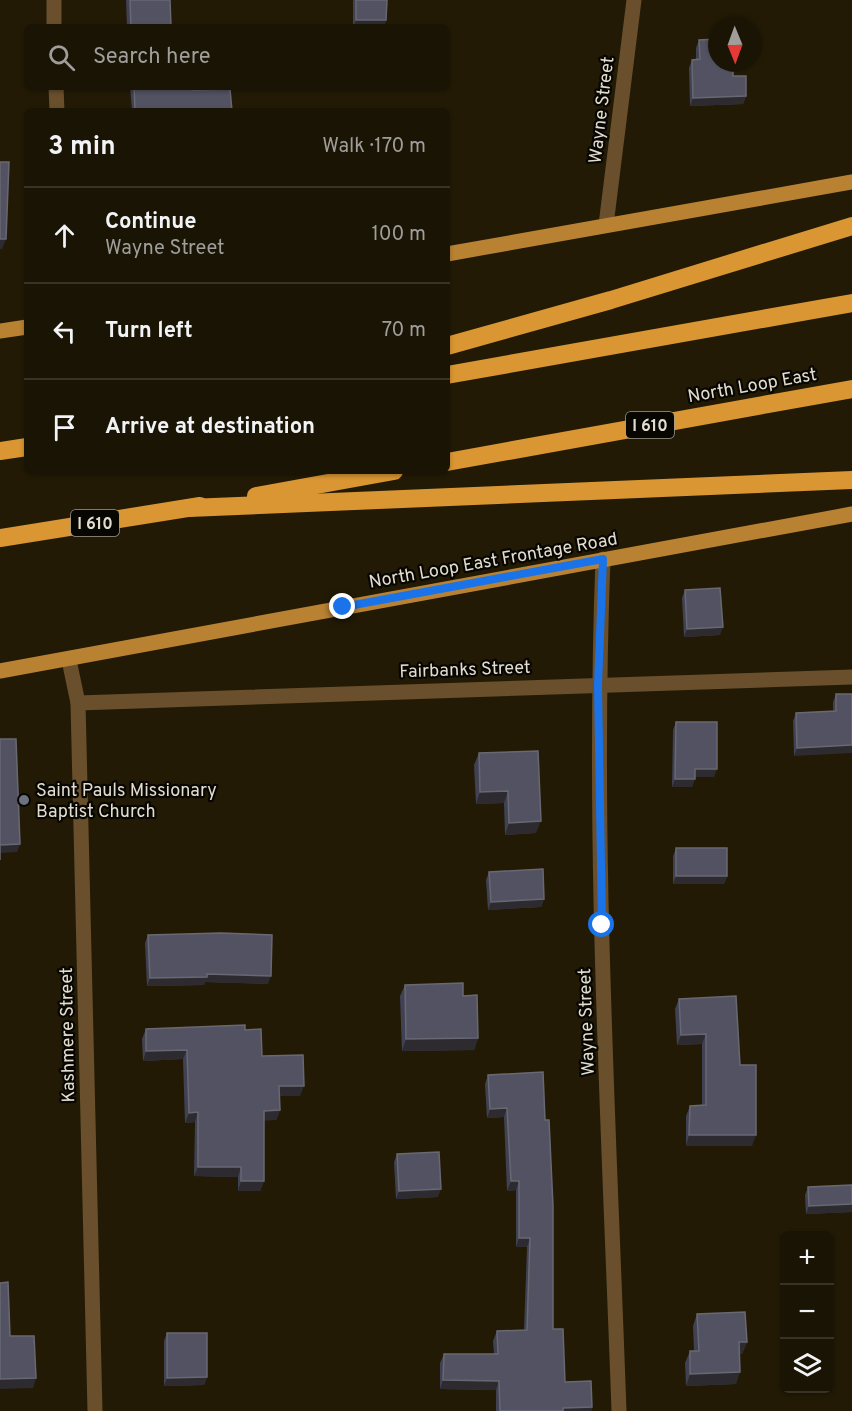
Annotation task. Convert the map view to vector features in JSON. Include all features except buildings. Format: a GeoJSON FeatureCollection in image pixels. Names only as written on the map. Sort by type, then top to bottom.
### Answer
{"type":"FeatureCollection","features":[{"type":"Feature","properties":{"kind":"highway"},"geometry":{"type":"LineString","coordinates":[[450,345],[611,300],[852,226]]}},
{"type":"Feature","properties":{"kind":"highway"},"geometry":{"type":"LineString","coordinates":[[450,374],[852,303]]}},
{"type":"Feature","properties":{"kind":"highway","name":"North Loop East"},"geometry":{"type":"LineString","coordinates":[[450,461],[852,388]]}},
{"type":"Feature","properties":{"kind":"highway"},"geometry":{"type":"LineString","coordinates":[[0,451],[24,447]]}},
{"type":"Feature","properties":{"kind":"highway","name":"I 610"},"geometry":{"type":"LineString","coordinates":[[0,538],[189,508],[377,474]]}},
{"type":"Feature","properties":{"kind":"highway"},"geometry":{"type":"LineString","coordinates":[[189,508],[852,480]]}},
{"type":"Feature","properties":{"kind":"main road"},"geometry":{"type":"LineString","coordinates":[[450,253],[852,182]]}},
{"type":"Feature","properties":{"kind":"main road"},"geometry":{"type":"LineString","coordinates":[[0,330],[24,327]]}},
{"type":"Feature","properties":{"kind":"main road","name":"North Loop East Frontage Road"},"geometry":{"type":"LineString","coordinates":[[0,670],[69,660],[852,514]]}},
{"type":"Feature","properties":{"kind":"street"},"geometry":{"type":"LineString","coordinates":[[54,0],[54,24]]}},
{"type":"Feature","properties":{"kind":"street","name":"Wayne Street"},"geometry":{"type":"LineString","coordinates":[[606,225],[634,0]]}},
{"type":"Feature","properties":{"kind":"street"},"geometry":{"type":"LineString","coordinates":[[56,90],[57,108]]}},
{"type":"Feature","properties":{"kind":"street","name":"Wayne Street"},"geometry":{"type":"LineString","coordinates":[[603,559],[598,685],[603,937],[619,1411]]}},
{"type":"Feature","properties":{"kind":"street","name":"Kashmere Street"},"geometry":{"type":"LineString","coordinates":[[69,660],[78,703],[95,1411]]}},
{"type":"Feature","properties":{"kind":"street","name":"Fairbanks Street"},"geometry":{"type":"LineString","coordinates":[[78,703],[852,677]]}},
{"type":"Feature","properties":{"kind":"place","name":"Saint Pauls Missionary Baptist Church"},"geometry":{"type":"Point","coordinates":[24,800]}},
{"type":"Feature","properties":{"kind":"route"},"geometry":{"type":"LineString","coordinates":[[343,607],[603,559],[598,685],[602,925]]}}]}
